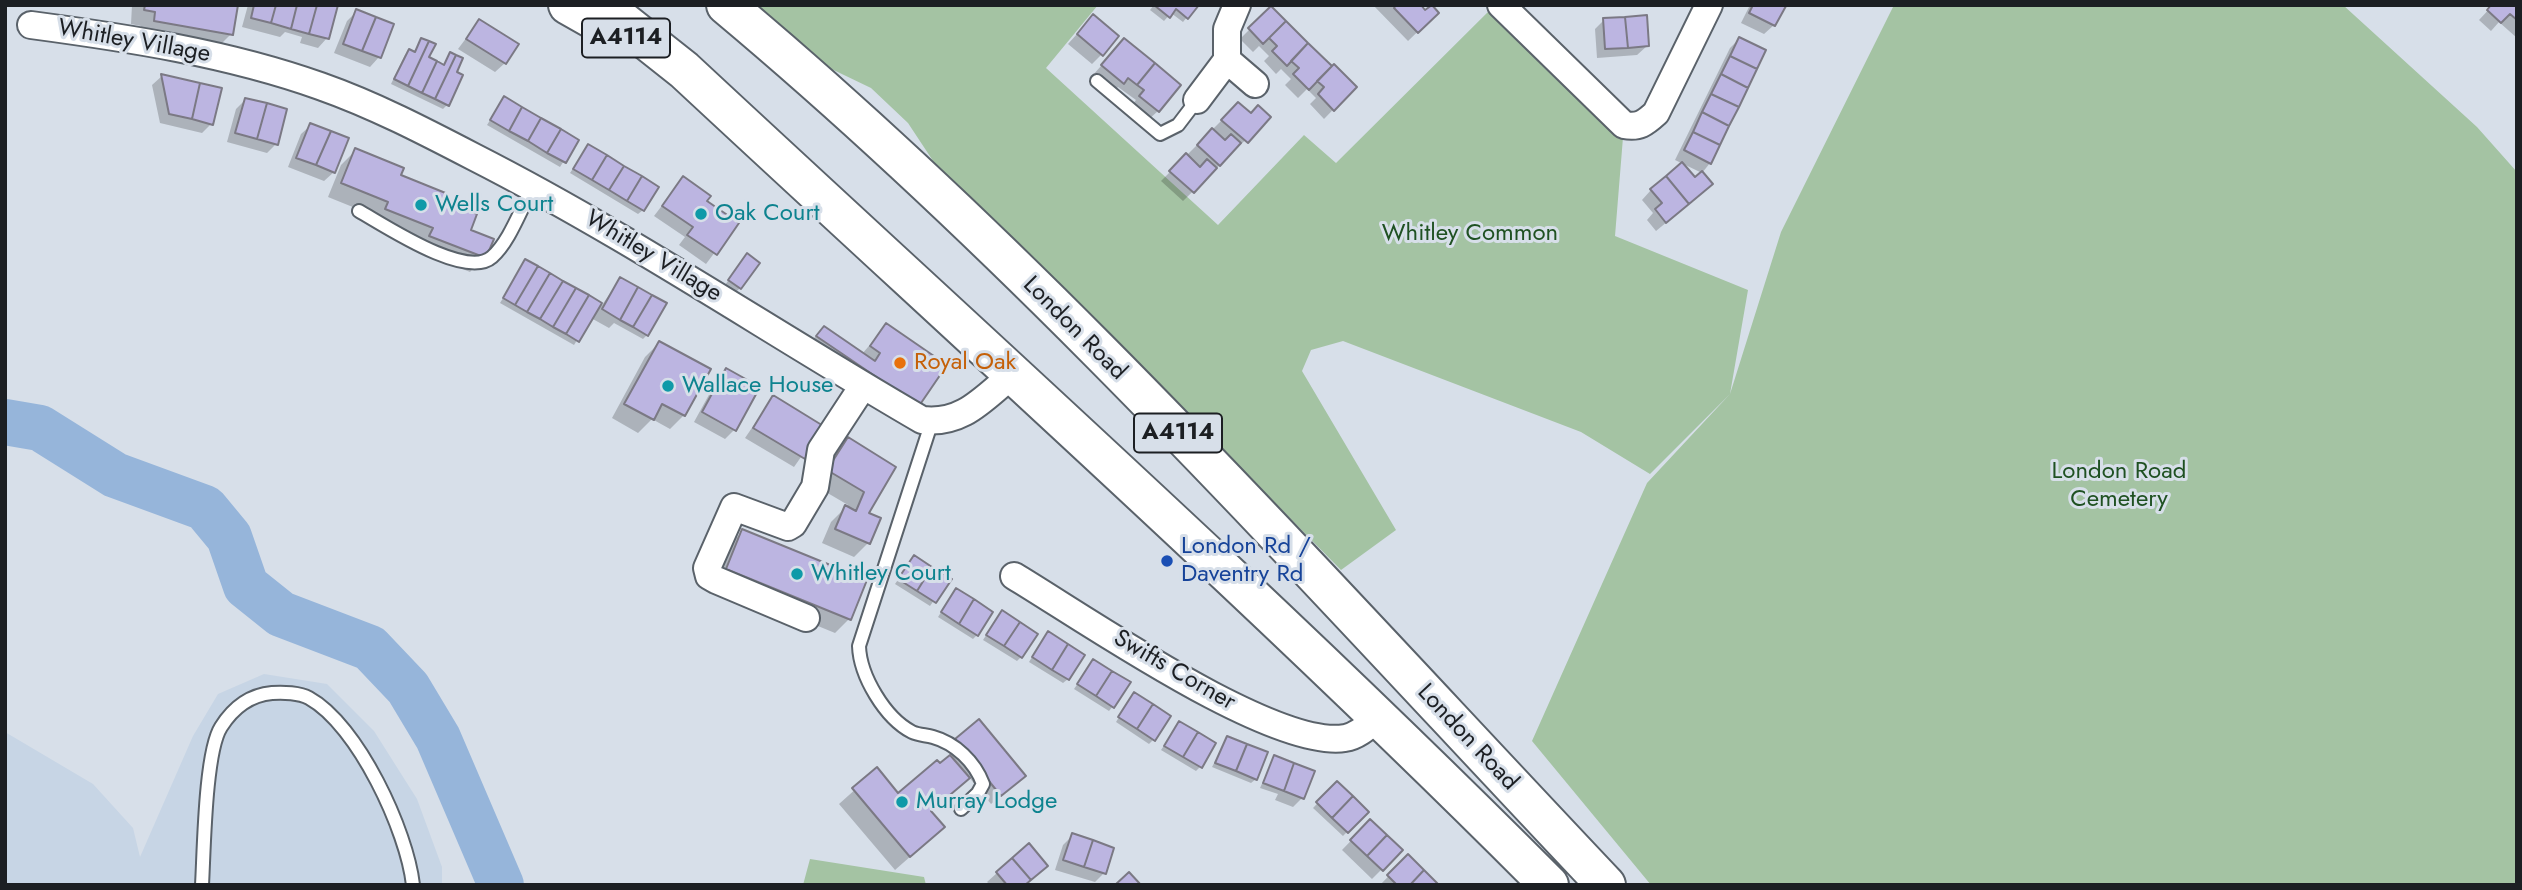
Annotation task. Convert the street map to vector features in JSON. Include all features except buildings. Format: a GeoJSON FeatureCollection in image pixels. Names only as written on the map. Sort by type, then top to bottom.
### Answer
{"type":"FeatureCollection","features":[{"type":"Feature","properties":{"kind":"highway","name":"London Road"},"geometry":{"type":"LineString","coordinates":[[568,5],[684,71]]}},
{"type":"Feature","properties":{"kind":"highway","name":"London Road"},"geometry":{"type":"LineString","coordinates":[[602,5],[684,71],[1380,716],[1549,885]]}},
{"type":"Feature","properties":{"kind":"highway","name":"London Road"},"geometry":{"type":"LineString","coordinates":[[726,5],[813,79],[1054,307],[1251,508],[1606,885]]}},
{"type":"Feature","properties":{"kind":"street"},"geometry":{"type":"LineString","coordinates":[[1196,100],[1227,60],[1227,29],[1237,5]]}},
{"type":"Feature","properties":{"kind":"street"},"geometry":{"type":"LineString","coordinates":[[1501,5],[1624,125],[1634,127],[1656,113],[1709,5]]}},
{"type":"Feature","properties":{"kind":"street","name":"Whitley Village"},"geometry":{"type":"LineString","coordinates":[[31,24],[241,62],[321,86],[405,121],[533,187],[709,290],[863,386],[922,420],[932,421]]}},
{"type":"Feature","properties":{"kind":"street"},"geometry":{"type":"LineString","coordinates":[[1227,60],[1255,84]]}},
{"type":"Feature","properties":{"kind":"street"},"geometry":{"type":"LineString","coordinates":[[932,421],[941,422],[971,410],[1012,375]]}},
{"type":"Feature","properties":{"kind":"street"},"geometry":{"type":"LineString","coordinates":[[806,618],[716,580],[709,576],[707,568],[734,507],[788,527],[793,524],[815,486],[821,450],[863,386]]}},
{"type":"Feature","properties":{"kind":"street","name":"Swifts Corner"},"geometry":{"type":"LineString","coordinates":[[1014,576],[1231,707],[1316,737],[1334,739],[1353,736],[1380,716]]}},
{"type":"Feature","properties":{"kind":"lane"},"geometry":{"type":"LineString","coordinates":[[1097,81],[1160,134],[1168,133],[1178,125],[1196,100]]}},
{"type":"Feature","properties":{"kind":"lane"},"geometry":{"type":"LineString","coordinates":[[359,211],[432,251],[472,264],[483,263],[500,247],[533,187]]}},
{"type":"Feature","properties":{"kind":"lane"},"geometry":{"type":"LineString","coordinates":[[932,421],[859,646],[859,655],[881,700],[897,722],[913,733],[948,743],[959,750],[979,774],[983,784],[978,793],[961,809]]}},
{"type":"Feature","properties":{"kind":"lane"},"geometry":{"type":"LineString","coordinates":[[202,885],[209,773],[220,728],[240,705],[258,695],[281,693],[308,697],[336,721],[373,773],[391,809],[407,853],[413,885]]}},
{"type":"Feature","properties":{"kind":"shaded area"},"geometry":{"type":"Polygon","coordinates":[[[264,674],[327,684],[374,731],[417,799],[442,867],[442,885],[5,885],[5,732],[93,784],[133,828],[140,857],[193,736],[218,694],[264,674]]]}},
{"type":"Feature","properties":{"kind":"green space","name":"Whitley Common"},"geometry":{"type":"Polygon","coordinates":[[[754,5],[1098,5],[1046,68],[1218,225],[1304,135],[1336,163],[1495,5],[1624,125],[1615,236],[1748,290],[1730,394],[1650,474],[1581,432],[1343,341],[1311,350],[1302,371],[1396,530],[1341,570],[1064,289],[945,179],[908,123],[871,88],[819,63],[754,5]]]}},
{"type":"Feature","properties":{"kind":"green space","name":"London Road Cemetery"},"geometry":{"type":"Polygon","coordinates":[[[1894,5],[2343,5],[2477,127],[2517,172],[2517,885],[1651,885],[1532,741],[1647,483],[1730,394],[1781,232],[1894,5]]]}},
{"type":"Feature","properties":{"kind":"green space"},"geometry":{"type":"Polygon","coordinates":[[[810,859],[924,877],[926,885],[803,885],[810,859]]]}},
{"type":"Feature","properties":{"kind":"waterway"},"geometry":{"type":"LineString","coordinates":[[5,422],[40,428],[115,475],[205,508],[229,537],[246,586],[281,614],[370,648],[408,688],[438,738],[501,885]]}},
{"type":"Feature","properties":{"kind":"place","name":"Wells Court"},"geometry":{"type":"Point","coordinates":[421,205]}},
{"type":"Feature","properties":{"kind":"place","name":"Oak Court"},"geometry":{"type":"Point","coordinates":[701,214]}},
{"type":"Feature","properties":{"kind":"place","name":"Royal Oak"},"geometry":{"type":"Point","coordinates":[900,363]}},
{"type":"Feature","properties":{"kind":"place","name":"Wallace House"},"geometry":{"type":"Point","coordinates":[668,386]}},
{"type":"Feature","properties":{"kind":"place","name":"London Rd / Daventry Rd"},"geometry":{"type":"Point","coordinates":[1167,561]}},
{"type":"Feature","properties":{"kind":"place","name":"Whitley Court"},"geometry":{"type":"Point","coordinates":[797,574]}},
{"type":"Feature","properties":{"kind":"place","name":"Murray Lodge"},"geometry":{"type":"Point","coordinates":[902,802]}}]}
